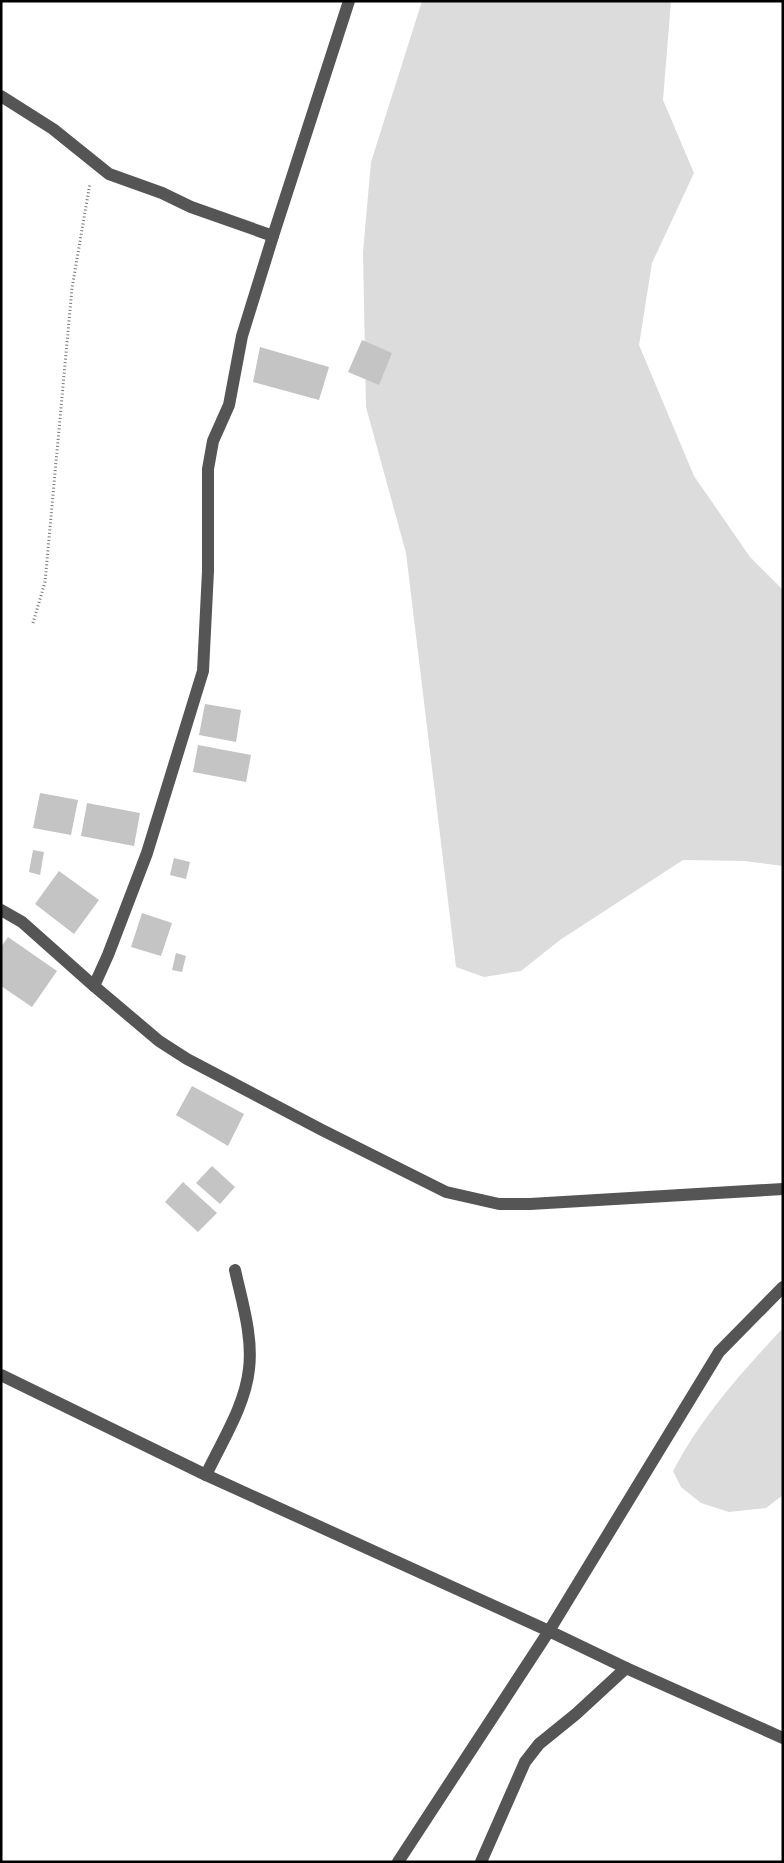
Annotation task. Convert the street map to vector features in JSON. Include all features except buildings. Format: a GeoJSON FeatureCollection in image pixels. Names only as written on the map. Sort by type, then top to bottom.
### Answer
{"type":"FeatureCollection","features":[{"type":"Feature","properties":{"kind":"street"},"geometry":{"type":"LineString","coordinates":[[94,986],[147,853],[203,671],[208,571],[208,469],[213,442],[230,404],[242,336],[349,1]]}},
{"type":"Feature","properties":{"kind":"street"},"geometry":{"type":"LineString","coordinates":[[1,96],[53,129],[109,174],[191,207],[273,236]]}},
{"type":"Feature","properties":{"kind":"street"},"geometry":{"type":"LineString","coordinates":[[1,910],[22,922],[160,1041],[187,1058],[322,1130],[446,1192],[499,1204],[530,1204],[783,1189]]}},
{"type":"Feature","properties":{"kind":"street"},"geometry":{"type":"LineString","coordinates":[[206,1475],[243,1397],[250,1368],[248,1328],[235,1270]]}},
{"type":"Feature","properties":{"kind":"street"},"geometry":{"type":"LineString","coordinates":[[398,1862],[549,1631],[719,1352],[783,1287]]}},
{"type":"Feature","properties":{"kind":"street"},"geometry":{"type":"LineString","coordinates":[[1,1375],[206,1475],[783,1738]]}},
{"type":"Feature","properties":{"kind":"street"},"geometry":{"type":"LineString","coordinates":[[482,1862],[525,1762],[539,1744],[576,1714],[626,1668]]}},
{"type":"Feature","properties":{"kind":"path"},"geometry":{"type":"LineString","coordinates":[[33,623],[45,582],[72,288],[94,162]]}},
{"type":"Feature","properties":{"kind":"shaded area"},"geometry":{"type":"Polygon","coordinates":[[[422,1],[671,1],[663,100],[694,173],[652,263],[639,345],[694,476],[750,557],[783,590],[783,866],[744,861],[683,860],[560,940],[521,971],[484,977],[456,967],[406,553],[366,407],[363,252],[371,162],[422,1]]]}},
{"type":"Feature","properties":{"kind":"shaded area"},"geometry":{"type":"Polygon","coordinates":[[[783,1328],[783,1495],[766,1508],[729,1512],[701,1503],[681,1487],[673,1471],[709,1414],[783,1328]]]}}]}
